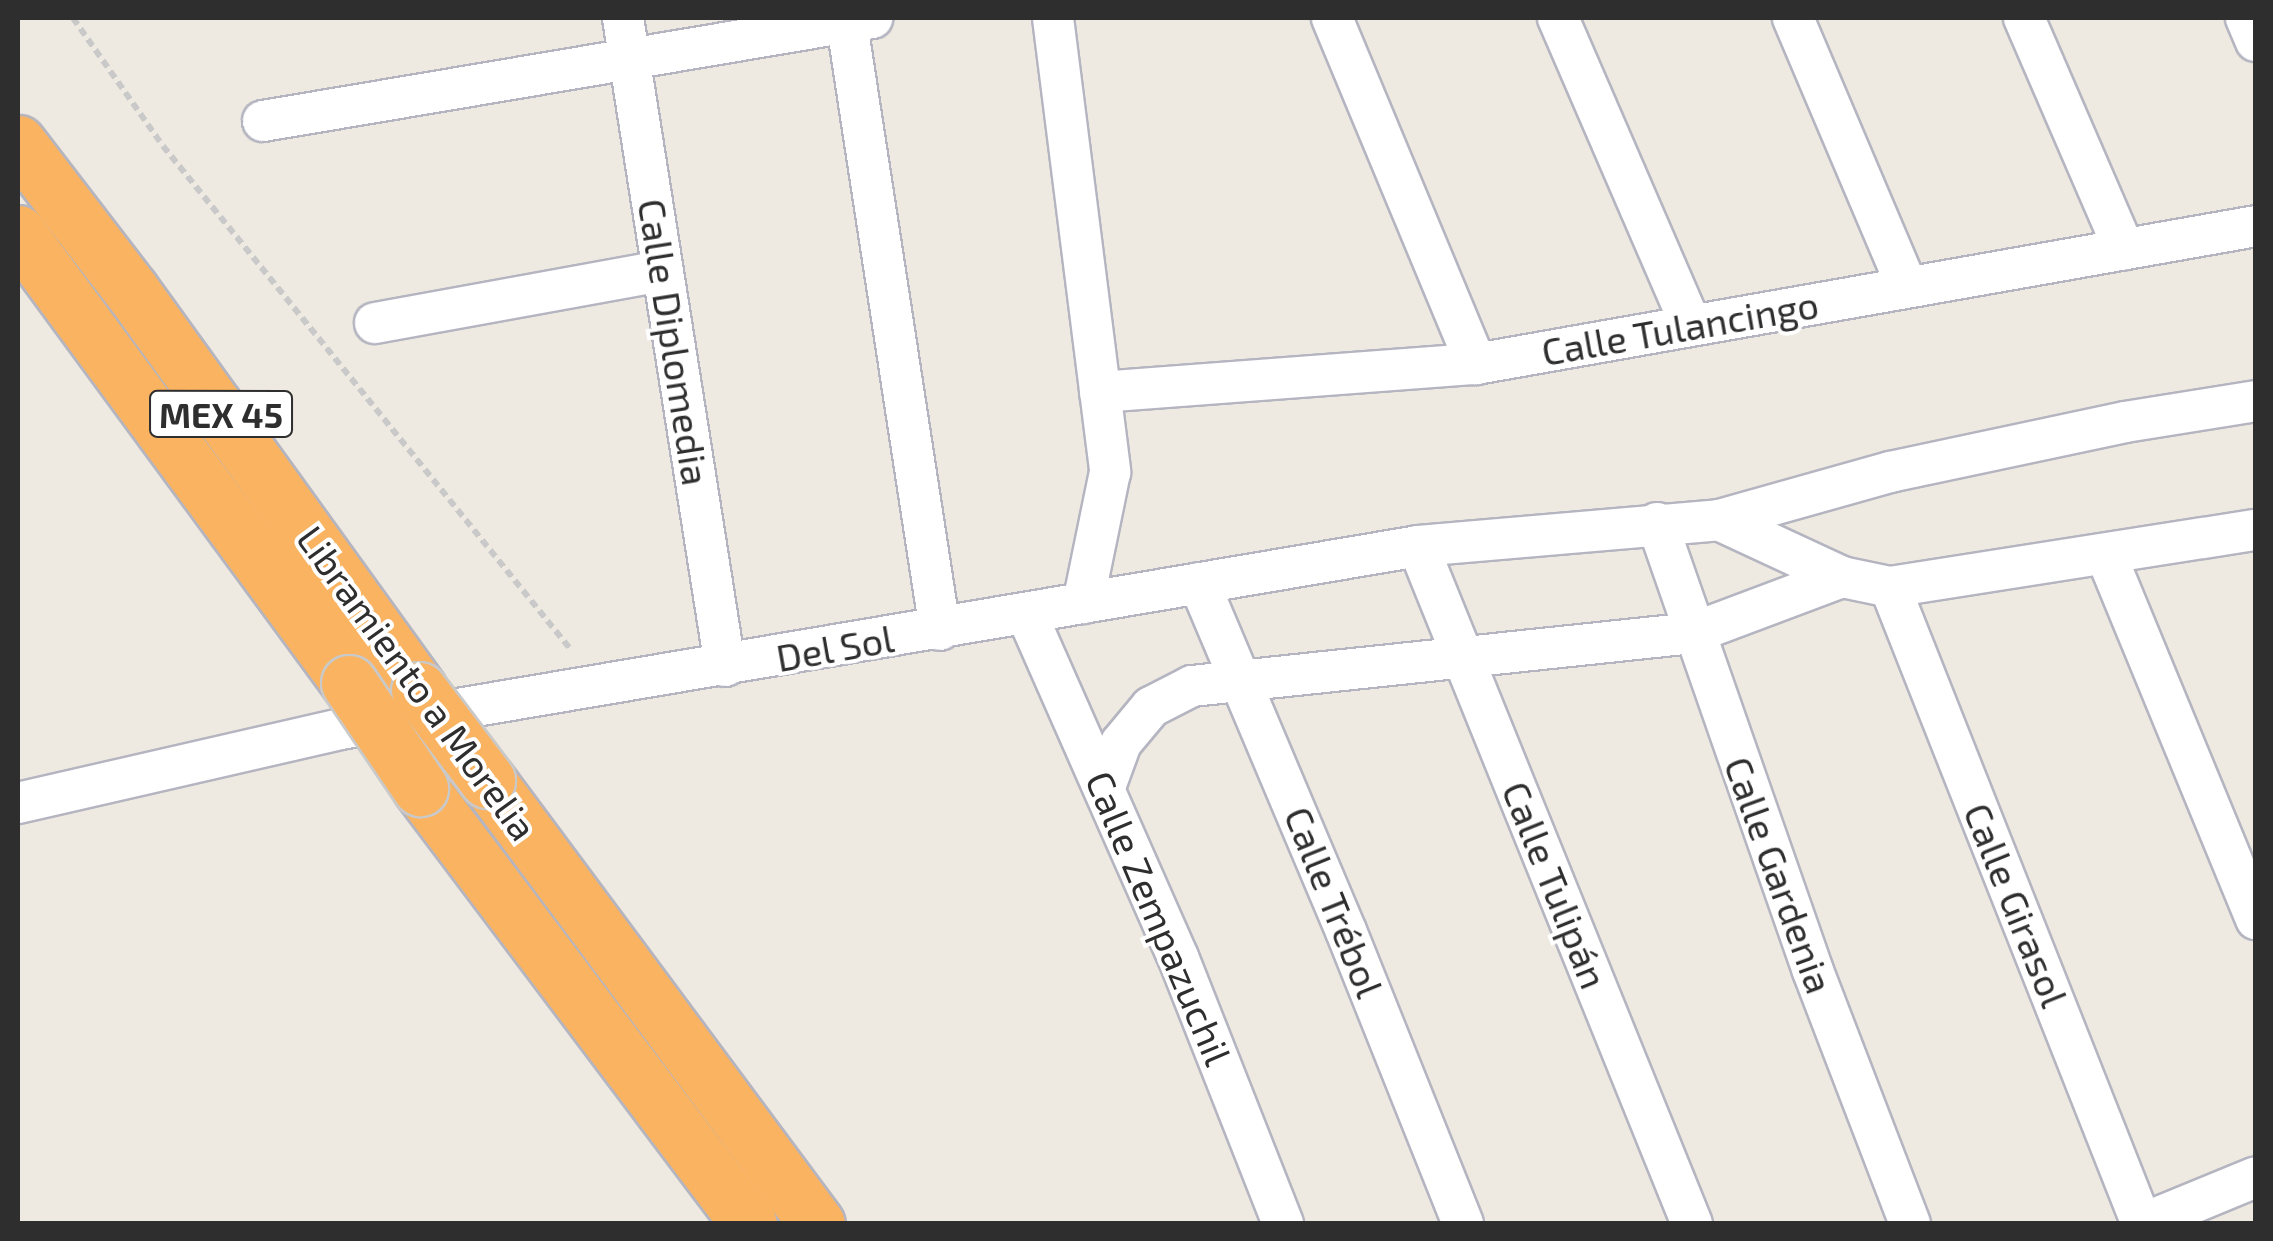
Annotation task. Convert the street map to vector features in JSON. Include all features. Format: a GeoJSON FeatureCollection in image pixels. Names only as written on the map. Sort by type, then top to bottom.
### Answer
{"type":"FeatureCollection","features":[{"type":"Feature","properties":{"kind":"highway","name":"Libramiento a Morelia"},"geometry":{"type":"LineString","coordinates":[[18,142],[817,1224]]}},
{"type":"Feature","properties":{"kind":"highway","name":"Libramiento a Morelia"},"geometry":{"type":"LineString","coordinates":[[18,233],[349,682],[420,788],[749,1224]]}},
{"type":"Feature","properties":{"kind":"street","name":"Calle Diplomedia"},"geometry":{"type":"LineString","coordinates":[[623,18],[724,666]]}},
{"type":"Feature","properties":{"kind":"street"},"geometry":{"type":"LineString","coordinates":[[1052,18],[1110,472],[1083,603]]}},
{"type":"Feature","properties":{"kind":"street"},"geometry":{"type":"LineString","coordinates":[[1332,18],[1476,364]]}},
{"type":"Feature","properties":{"kind":"street"},"geometry":{"type":"LineString","coordinates":[[1558,18],[1691,326]]}},
{"type":"Feature","properties":{"kind":"street"},"geometry":{"type":"LineString","coordinates":[[1793,18],[1908,287]]}},
{"type":"Feature","properties":{"kind":"street"},"geometry":{"type":"LineString","coordinates":[[2024,18],[2124,249]]}},
{"type":"Feature","properties":{"kind":"street"},"geometry":{"type":"LineString","coordinates":[[2246,18],[2256,40]]}},
{"type":"Feature","properties":{"kind":"street"},"geometry":{"type":"LineString","coordinates":[[263,121],[855,19],[940,630]]}},
{"type":"Feature","properties":{"kind":"street","name":"Calle Tulancingo"},"geometry":{"type":"LineString","coordinates":[[1100,392],[1476,364],[2256,226]]}},
{"type":"Feature","properties":{"kind":"street"},"geometry":{"type":"LineString","coordinates":[[375,323],[662,271]]}},
{"type":"Feature","properties":{"kind":"street"},"geometry":{"type":"LineString","coordinates":[[1719,520],[1890,472],[2124,422],[2256,401]]}},
{"type":"Feature","properties":{"kind":"street","name":"Del Sol"},"geometry":{"type":"LineString","coordinates":[[18,804],[340,729],[1418,546],[1719,520]]}},
{"type":"Feature","properties":{"kind":"street"},"geometry":{"type":"LineString","coordinates":[[1719,520],[1842,577],[1890,587],[2256,530]]}},
{"type":"Feature","properties":{"kind":"street","name":"Calle Gardenia"},"geometry":{"type":"LineString","coordinates":[[1657,523],[1813,971],[1910,1224]]}},
{"type":"Feature","properties":{"kind":"street","name":"Calle Tulipán"},"geometry":{"type":"LineString","coordinates":[[1418,546],[1692,1224]]}},
{"type":"Feature","properties":{"kind":"street"},"geometry":{"type":"LineString","coordinates":[[2106,555],[2256,918]]}},
{"type":"Feature","properties":{"kind":"street"},"geometry":{"type":"LineString","coordinates":[[1105,786],[1120,742],[1152,707],[1192,686],[1693,632],[1842,577]]}},
{"type":"Feature","properties":{"kind":"street","name":"Calle Trébol"},"geometry":{"type":"LineString","coordinates":[[1199,583],[1463,1224]]}},
{"type":"Feature","properties":{"kind":"street","name":"Calle Girasol"},"geometry":{"type":"LineString","coordinates":[[1890,587],[2142,1224]]}},
{"type":"Feature","properties":{"kind":"street","name":"Calle Zempazuchil"},"geometry":{"type":"LineString","coordinates":[[1027,615],[1178,957],[1284,1224]]}},
{"type":"Feature","properties":{"kind":"street"},"geometry":{"type":"LineString","coordinates":[[2142,1224],[2256,1177]]}},
{"type":"Feature","properties":{"kind":"path"},"geometry":{"type":"LineString","coordinates":[[73,18],[163,146],[582,664],[609,686]]}}]}
